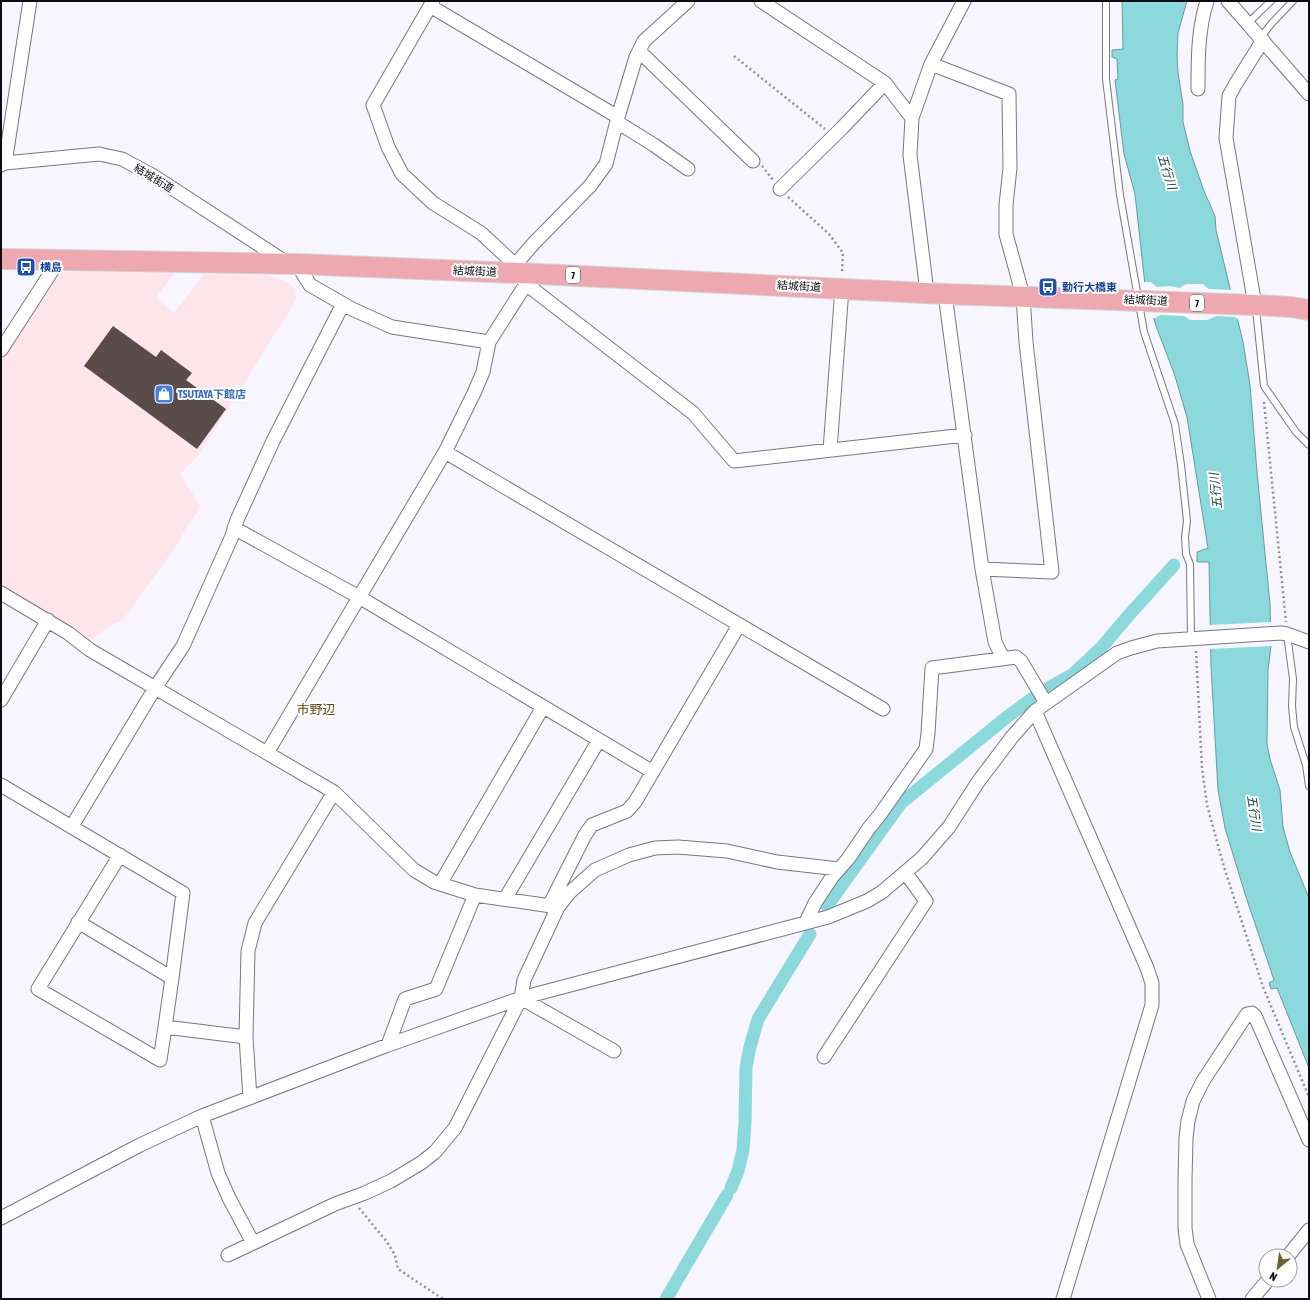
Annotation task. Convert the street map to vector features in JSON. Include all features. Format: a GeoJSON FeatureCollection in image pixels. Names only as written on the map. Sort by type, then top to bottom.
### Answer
{"type":"FeatureCollection","features":[{"type":"Feature","properties":{"kind":"main road","name":"結城街道"},"geometry":{"type":"LineString","coordinates":[[1,259],[293,264],[936,293],[1253,305],[1291,307],[1309,310]]}},
{"type":"Feature","properties":{"kind":"street"},"geometry":{"type":"LineString","coordinates":[[3,164],[30,1]]}},
{"type":"Feature","properties":{"kind":"street"},"geometry":{"type":"LineString","coordinates":[[267,753],[445,452],[483,372],[489,342],[534,243],[590,186],[606,164],[617,119],[636,56],[644,41],[688,1]]}},
{"type":"Feature","properties":{"kind":"street"},"geometry":{"type":"LineString","coordinates":[[761,1],[885,83],[912,118]]}},
{"type":"Feature","properties":{"kind":"street"},"geometry":{"type":"LineString","coordinates":[[964,1],[931,64],[912,118],[910,155],[964,435],[982,569],[995,642],[1004,658]]}},
{"type":"Feature","properties":{"kind":"street"},"geometry":{"type":"LineString","coordinates":[[1198,89],[1199,45],[1203,13],[1207,1]]}},
{"type":"Feature","properties":{"kind":"street"},"geometry":{"type":"LineString","coordinates":[[1228,1],[1309,94]]}},
{"type":"Feature","properties":{"kind":"street"},"geometry":{"type":"LineString","coordinates":[[688,169],[617,119],[432,3],[373,105],[388,147],[402,174],[434,203],[481,233],[510,260],[520,275],[693,413],[734,461],[964,435]]}},
{"type":"Feature","properties":{"kind":"street"},"geometry":{"type":"LineString","coordinates":[[1253,305],[1226,138],[1229,96],[1262,39]]}},
{"type":"Feature","properties":{"kind":"street"},"geometry":{"type":"LineString","coordinates":[[639,51],[751,159]]}},
{"type":"Feature","properties":{"kind":"street"},"geometry":{"type":"LineString","coordinates":[[931,64],[1009,94],[1010,168],[1006,205],[1006,234],[1023,296],[1026,342],[1052,572],[982,569]]}},
{"type":"Feature","properties":{"kind":"street"},"geometry":{"type":"LineString","coordinates":[[780,189],[885,83]]}},
{"type":"Feature","properties":{"kind":"street","name":"結城街道"},"geometry":{"type":"LineString","coordinates":[[3,164],[99,154],[122,159],[152,175],[293,264]]}},
{"type":"Feature","properties":{"kind":"street"},"geometry":{"type":"LineString","coordinates":[[1,350],[59,260]]}},
{"type":"Feature","properties":{"kind":"street"},"geometry":{"type":"LineString","coordinates":[[293,264],[310,285],[352,309],[392,327],[489,342]]}},
{"type":"Feature","properties":{"kind":"street"},"geometry":{"type":"LineString","coordinates":[[830,450],[842,288]]}},
{"type":"Feature","properties":{"kind":"street"},"geometry":{"type":"LineString","coordinates":[[72,826],[155,688],[183,646],[237,520],[273,441],[343,304]]}},
{"type":"Feature","properties":{"kind":"street"},"geometry":{"type":"LineString","coordinates":[[445,452],[884,709]]}},
{"type":"Feature","properties":{"kind":"street"},"geometry":{"type":"LineString","coordinates":[[234,528],[359,598],[653,772]]}},
{"type":"Feature","properties":{"kind":"street"},"geometry":{"type":"LineString","coordinates":[[1,593],[48,620],[90,650],[334,792],[414,870],[440,884],[475,895],[553,906],[569,894],[595,870],[629,855],[655,848],[678,847],[727,851],[777,862],[839,869]]}},
{"type":"Feature","properties":{"kind":"street"},"geometry":{"type":"LineString","coordinates":[[1,700],[48,620]]}},
{"type":"Feature","properties":{"kind":"street"},"geometry":{"type":"LineString","coordinates":[[228,1255],[335,1204],[351,1199],[391,1181],[421,1163],[435,1152],[446,1140],[455,1128],[520,998],[524,980],[553,906],[585,834],[592,825],[623,813],[632,806],[739,625]]}},
{"type":"Feature","properties":{"kind":"street"},"geometry":{"type":"LineString","coordinates":[[1,1218],[140,1145],[202,1116],[388,1045],[520,998],[828,917],[867,901],[882,892],[922,858],[949,827],[978,782],[1012,737],[1040,707],[1117,653],[1157,642],[1284,633],[1309,642]]}},
{"type":"Feature","properties":{"kind":"street"},"geometry":{"type":"LineString","coordinates":[[806,922],[815,903],[832,877],[848,859],[926,749],[932,668],[1016,657],[1021,661],[1148,968],[1152,983],[1152,1005],[1063,1299]]}},
{"type":"Feature","properties":{"kind":"street"},"geometry":{"type":"LineString","coordinates":[[440,884],[543,708]]}},
{"type":"Feature","properties":{"kind":"street"},"geometry":{"type":"LineString","coordinates":[[505,899],[599,740]]}},
{"type":"Feature","properties":{"kind":"street"},"geometry":{"type":"LineString","coordinates":[[1,785],[72,826],[120,855],[182,893],[160,1060],[38,990],[120,855]]}},
{"type":"Feature","properties":{"kind":"street"},"geometry":{"type":"LineString","coordinates":[[250,1098],[246,1037],[248,951],[255,923],[334,792]]}},
{"type":"Feature","properties":{"kind":"street"},"geometry":{"type":"LineString","coordinates":[[824,1057],[926,901],[905,872]]}},
{"type":"Feature","properties":{"kind":"street"},"geometry":{"type":"LineString","coordinates":[[388,1045],[405,999],[436,989],[475,895]]}},
{"type":"Feature","properties":{"kind":"street"},"geometry":{"type":"LineString","coordinates":[[78,922],[172,978]]}},
{"type":"Feature","properties":{"kind":"street"},"geometry":{"type":"LineString","coordinates":[[520,998],[614,1051]]}},
{"type":"Feature","properties":{"kind":"street"},"geometry":{"type":"LineString","coordinates":[[1209,1299],[1187,1244],[1184,1228],[1188,1121],[1193,1101],[1204,1081],[1247,1014],[1252,1013],[1255,1016],[1309,1140]]}},
{"type":"Feature","properties":{"kind":"street"},"geometry":{"type":"LineString","coordinates":[[165,1027],[246,1037]]}},
{"type":"Feature","properties":{"kind":"street"},"geometry":{"type":"LineString","coordinates":[[202,1116],[218,1173],[229,1198],[253,1243]]}},
{"type":"Feature","properties":{"kind":"street"},"geometry":{"type":"LineString","coordinates":[[1294,1248],[1309,1230]]}},
{"type":"Feature","properties":{"kind":"street"},"geometry":{"type":"LineString","coordinates":[[1252,1299],[1261,1288]]}},
{"type":"Feature","properties":{"kind":"lane"},"geometry":{"type":"LineString","coordinates":[[1106,1],[1106,79],[1120,195],[1142,300],[1144,332],[1174,424],[1180,458],[1187,522],[1185,537],[1186,554],[1190,564],[1195,639]]}},
{"type":"Feature","properties":{"kind":"lane"},"geometry":{"type":"LineString","coordinates":[[1248,23],[1271,1]]}},
{"type":"Feature","properties":{"kind":"lane"},"geometry":{"type":"LineString","coordinates":[[1262,39],[1270,24],[1293,1]]}},
{"type":"Feature","properties":{"kind":"lane"},"geometry":{"type":"LineString","coordinates":[[1253,305],[1264,386],[1296,432],[1309,445]]}},
{"type":"Feature","properties":{"kind":"lane"},"geometry":{"type":"LineString","coordinates":[[1284,633],[1293,679],[1292,706],[1294,727],[1306,765],[1309,786]]}},
{"type":"Feature","properties":{"kind":"path"},"geometry":{"type":"LineString","coordinates":[[734,56],[834,136]]}},
{"type":"Feature","properties":{"kind":"path"},"geometry":{"type":"LineString","coordinates":[[751,159],[756,159],[784,194],[830,234],[843,253],[842,288]]}},
{"type":"Feature","properties":{"kind":"path"},"geometry":{"type":"LineString","coordinates":[[1264,386],[1263,390],[1284,633]]}},
{"type":"Feature","properties":{"kind":"path"},"geometry":{"type":"LineString","coordinates":[[1195,639],[1202,768],[1207,805],[1224,867],[1263,987],[1309,1097]]}},
{"type":"Feature","properties":{"kind":"path"},"geometry":{"type":"LineString","coordinates":[[351,1199],[387,1242],[395,1255],[398,1269],[443,1299]]}},
{"type":"Feature","properties":{"kind":"shaded area"},"geometry":{"type":"Polygon","coordinates":[[[62,272],[174,273],[156,298],[174,313],[203,275],[262,275],[287,282],[295,288],[296,297],[292,307],[198,456],[180,474],[201,507],[184,531],[179,542],[123,620],[113,624],[91,640],[1,588],[1,360],[62,272]]]}},
{"type":"Feature","properties":{"kind":"water","name":"五行川"},"geometry":{"type":"Polygon","coordinates":[[[1122,1],[1187,1],[1178,33],[1177,55],[1183,104],[1183,122],[1190,151],[1204,191],[1215,216],[1216,230],[1243,342],[1250,385],[1270,604],[1271,646],[1268,670],[1267,744],[1280,790],[1283,827],[1290,852],[1309,898],[1309,1068],[1277,988],[1271,989],[1269,983],[1274,980],[1225,828],[1218,790],[1211,666],[1209,562],[1197,562],[1197,552],[1208,548],[1187,417],[1174,373],[1156,326],[1145,285],[1135,194],[1124,154],[1115,80],[1118,79],[1117,59],[1112,57],[1112,50],[1123,49],[1122,1]]]}},
{"type":"Feature","properties":{"kind":"pier"},"geometry":{"type":"Polygon","coordinates":[[[1143,282],[1151,282],[1157,287],[1169,286],[1180,288],[1186,284],[1203,284],[1209,289],[1233,290],[1240,321],[1235,317],[1217,316],[1207,320],[1190,320],[1184,316],[1160,315],[1152,318],[1143,282]]]}},
{"type":"Feature","properties":{"kind":"pier"},"geometry":{"type":"Polygon","coordinates":[[[1272,622],[1273,646],[1209,649],[1209,625],[1272,622]]]}},
{"type":"Feature","properties":{"kind":"building","name":"TSUTAYA下館店"},"geometry":{"type":"Polygon","coordinates":[[[113,326],[156,357],[161,350],[192,373],[186,380],[226,409],[197,449],[84,366],[113,326]]]}},
{"type":"Feature","properties":{"kind":"waterway"},"geometry":{"type":"LineString","coordinates":[[1047,689],[1072,675],[1101,648],[1174,565]]}},
{"type":"Feature","properties":{"kind":"waterway"},"geometry":{"type":"LineString","coordinates":[[827,906],[901,803],[1007,717],[1033,698]]}},
{"type":"Feature","properties":{"kind":"waterway"},"geometry":{"type":"LineString","coordinates":[[731,1188],[738,1171],[743,1150],[746,1067],[758,1019],[810,934]]}},
{"type":"Feature","properties":{"kind":"waterway"},"geometry":{"type":"LineString","coordinates":[[666,1299],[727,1195]]}},
{"type":"Feature","properties":{"kind":"place","name":"横島"},"geometry":{"type":"Point","coordinates":[26,267]}},
{"type":"Feature","properties":{"kind":"place","name":"勤行大橋東"},"geometry":{"type":"Point","coordinates":[1048,287]}},
{"type":"Feature","properties":{"kind":"place","name":"TSUTAYA下館店"},"geometry":{"type":"Point","coordinates":[164,394]}},
{"type":"Feature","properties":{"kind":"district","name":"市野辺"},"geometry":{"type":"Point","coordinates":[316,709]}}]}
